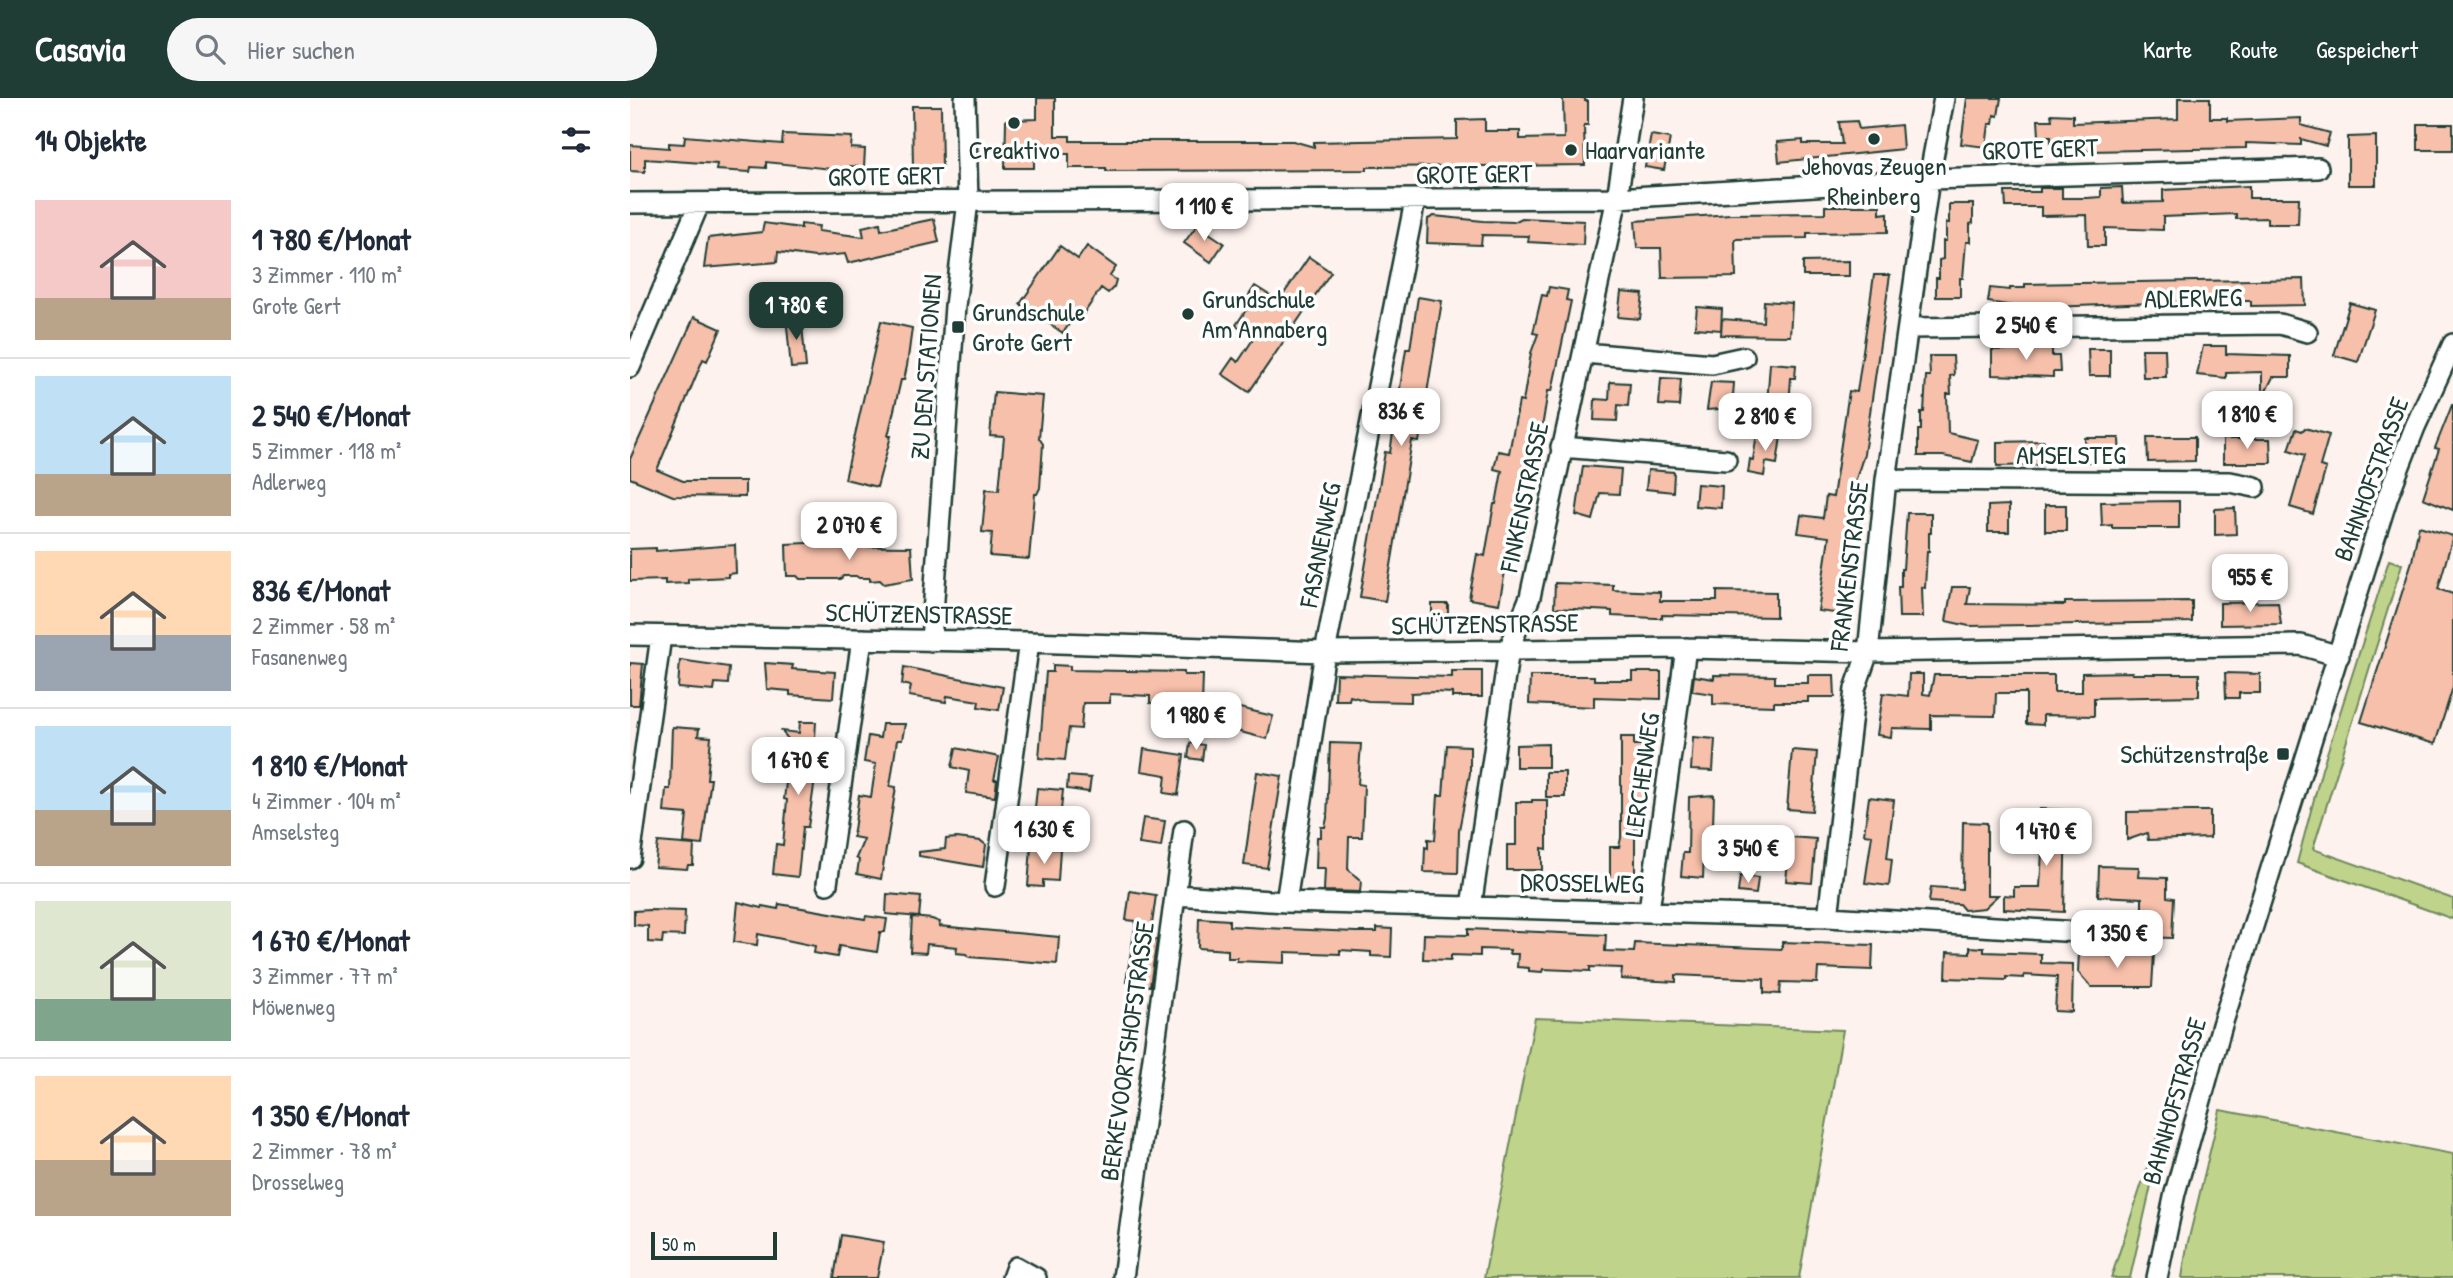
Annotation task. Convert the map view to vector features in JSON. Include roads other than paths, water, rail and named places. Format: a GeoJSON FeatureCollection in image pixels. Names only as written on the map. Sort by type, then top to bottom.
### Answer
{"type":"FeatureCollection","features":[{"type":"Feature","properties":{"kind":"street","name":"ZU DEN STATIONEN"},"geometry":{"type":"LineString","coordinates":[[931,641],[955,306],[968,201],[965,98]]}},
{"type":"Feature","properties":{"kind":"street","name":"FINKENSTRASSE"},"geometry":{"type":"LineString","coordinates":[[1471,907],[1508,649],[1530,597],[1617,198],[1633,98]]}},
{"type":"Feature","properties":{"kind":"street","name":"FRANKENSTRASSE"},"geometry":{"type":"LineString","coordinates":[[1828,917],[1855,689],[1868,652],[1886,480],[1910,328],[1929,179],[1944,98]]}},
{"type":"Feature","properties":{"kind":"street","name":"GROTE GERT"},"geometry":{"type":"LineString","coordinates":[[630,203],[1617,198],[1929,179],[2318,168]]}},
{"type":"Feature","properties":{"kind":"street","name":"FASANENWEG"},"geometry":{"type":"LineString","coordinates":[[1286,902],[1325,652],[1415,201]]}},
{"type":"Feature","properties":{"kind":"street"},"geometry":{"type":"LineString","coordinates":[[630,367],[699,204]]}},
{"type":"Feature","properties":{"kind":"street","name":"ADLERWEG"},"geometry":{"type":"LineString","coordinates":[[1910,328],[2280,324],[2307,332]]}},
{"type":"Feature","properties":{"kind":"street","name":"BAHNHOFSTRASSE"},"geometry":{"type":"LineString","coordinates":[[2157,1278],[2175,1193],[2201,1096],[2388,496],[2415,427],[2453,344]]}},
{"type":"Feature","properties":{"kind":"street"},"geometry":{"type":"LineString","coordinates":[[1584,353],[1712,364],[1744,357]]}},
{"type":"Feature","properties":{"kind":"street"},"geometry":{"type":"LineString","coordinates":[[1561,447],[1726,460]]}},
{"type":"Feature","properties":{"kind":"street","name":"AMSELSTEG"},"geometry":{"type":"LineString","coordinates":[[1886,480],[2230,482],[2255,487]]}},
{"type":"Feature","properties":{"kind":"street","name":"SCHÜTZENSTRASSE"},"geometry":{"type":"LineString","coordinates":[[630,635],[1029,642],[1325,652],[1686,648],[1868,652],[2301,645],[2339,656]]}},
{"type":"Feature","properties":{"kind":"street"},"geometry":{"type":"LineString","coordinates":[[630,858],[661,636]]}},
{"type":"Feature","properties":{"kind":"street"},"geometry":{"type":"LineString","coordinates":[[827,884],[862,639]]}},
{"type":"Feature","properties":{"kind":"street"},"geometry":{"type":"LineString","coordinates":[[995,886],[1029,642]]}},
{"type":"Feature","properties":{"kind":"street","name":"LERCHENWEG"},"geometry":{"type":"LineString","coordinates":[[1649,910],[1686,648]]}},
{"type":"Feature","properties":{"kind":"street","name":"BERKEVOORTSHOFSTRASSE"},"geometry":{"type":"LineString","coordinates":[[1123,1278],[1184,830]]}},
{"type":"Feature","properties":{"kind":"street","name":"DROSSELWEG"},"geometry":{"type":"LineString","coordinates":[[1175,895],[1286,902],[1828,917],[2115,934]]}},
{"type":"Feature","properties":{"kind":"street"},"geometry":{"type":"LineString","coordinates":[[1012,1278],[1016,1267],[1036,1278]]}},
{"type":"Feature","properties":{"kind":"place","name":"Creaktivo"},"geometry":{"type":"Point","coordinates":[1014,123]}},
{"type":"Feature","properties":{"kind":"place","name":"Jehovas Zeugen Rheinberg"},"geometry":{"type":"Point","coordinates":[1874,139]}},
{"type":"Feature","properties":{"kind":"place","name":"Haarvariante"},"geometry":{"type":"Point","coordinates":[1571,150]}},
{"type":"Feature","properties":{"kind":"place","name":"Grundschule Am Annaberg"},"geometry":{"type":"Point","coordinates":[1188,314]}},
{"type":"Feature","properties":{"kind":"place","name":"Grundschule Grote Gert"},"geometry":{"type":"Point","coordinates":[958,327]}},
{"type":"Feature","properties":{"kind":"place","name":"Schützenstraße"},"geometry":{"type":"Point","coordinates":[2283,754]}}]}
